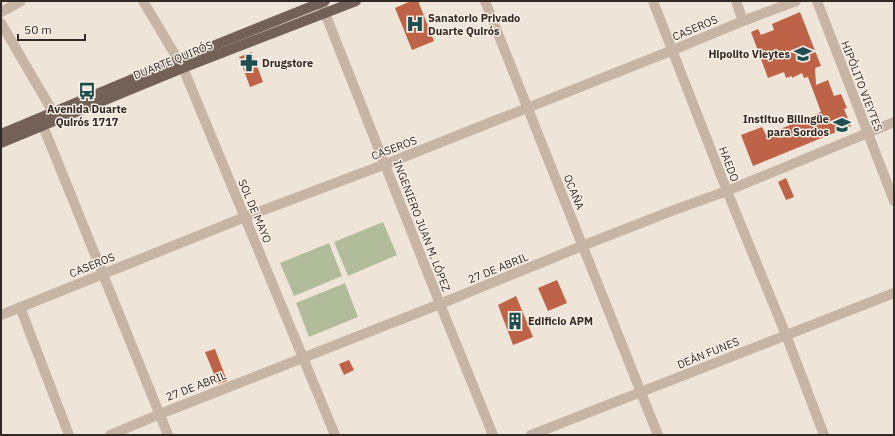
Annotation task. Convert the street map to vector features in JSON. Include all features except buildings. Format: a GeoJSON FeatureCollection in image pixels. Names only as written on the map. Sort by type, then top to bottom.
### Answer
{"type":"FeatureCollection","features":[{"type":"Feature","properties":{"kind":"main road","name":"DUARTE QUIRÓS"},"geometry":{"type":"LineString","coordinates":[[1,134],[53,112],[180,64],[356,1]]}},
{"type":"Feature","properties":{"kind":"main road","name":"DUARTE QUIRÓS"},"geometry":{"type":"LineString","coordinates":[[1,143],[43,126],[180,64],[324,2]]}},
{"type":"Feature","properties":{"kind":"street"},"geometry":{"type":"LineString","coordinates":[[1,12],[21,1]]}},
{"type":"Feature","properties":{"kind":"street","name":"SOL DE MAYO"},"geometry":{"type":"LineString","coordinates":[[143,1],[180,64],[335,435]]}},
{"type":"Feature","properties":{"kind":"street","name":"OCAÑA"},"geometry":{"type":"LineString","coordinates":[[485,1],[658,435]]}},
{"type":"Feature","properties":{"kind":"street","name":"HAEDO"},"geometry":{"type":"LineString","coordinates":[[653,1],[727,191],[786,335],[824,435]]}},
{"type":"Feature","properties":{"kind":"street"},"geometry":{"type":"LineString","coordinates":[[736,1],[744,20]]}},
{"type":"Feature","properties":{"kind":"street","name":"CASEROS"},"geometry":{"type":"LineString","coordinates":[[1,315],[245,217],[386,164],[673,50],[744,20],[796,1]]}},
{"type":"Feature","properties":{"kind":"street","name":"HIPÓLITO VIEYTES"},"geometry":{"type":"LineString","coordinates":[[817,1],[894,201]]}},
{"type":"Feature","properties":{"kind":"street","name":"INGENIERO JUAN M. LÓPEZ"},"geometry":{"type":"LineString","coordinates":[[324,2],[325,13],[493,435]]}},
{"type":"Feature","properties":{"kind":"street"},"geometry":{"type":"LineString","coordinates":[[1,22],[53,112]]}},
{"type":"Feature","properties":{"kind":"street","name":"27 DE ABRIL"},"geometry":{"type":"LineString","coordinates":[[110,435],[582,246],[727,191],[894,122]]}},
{"type":"Feature","properties":{"kind":"street"},"geometry":{"type":"LineString","coordinates":[[43,126],[168,435]]}},
{"type":"Feature","properties":{"kind":"street","name":"DEÁN FUNES"},"geometry":{"type":"LineString","coordinates":[[531,435],[894,293]]}},
{"type":"Feature","properties":{"kind":"street"},"geometry":{"type":"LineString","coordinates":[[20,307],[69,435]]}},
{"type":"Feature","properties":{"kind":"green space"},"geometry":{"type":"Polygon","coordinates":[[[383,222],[397,255],[348,276],[334,242],[383,222]]]}},
{"type":"Feature","properties":{"kind":"green space"},"geometry":{"type":"Polygon","coordinates":[[[329,243],[342,276],[294,296],[280,263],[329,243]]]}},
{"type":"Feature","properties":{"kind":"green space"},"geometry":{"type":"Polygon","coordinates":[[[345,283],[358,317],[309,337],[296,303],[345,283]]]}},
{"type":"Feature","properties":{"kind":"place","name":"Sanatorio Privado Duarte Quirós"},"geometry":{"type":"Point","coordinates":[415,24]}},
{"type":"Feature","properties":{"kind":"place","name":"Hipolito Vieytes"},"geometry":{"type":"Point","coordinates":[803,54]}},
{"type":"Feature","properties":{"kind":"place","name":"Drugstore"},"geometry":{"type":"Point","coordinates":[249,63]}},
{"type":"Feature","properties":{"kind":"place","name":"Avenida Duarte Quirós 1717"},"geometry":{"type":"Point","coordinates":[87,91]}},
{"type":"Feature","properties":{"kind":"place","name":"Instituo Bilingüe para Sordos"},"geometry":{"type":"Point","coordinates":[842,125]}},
{"type":"Feature","properties":{"kind":"place","name":"Edificio APM"},"geometry":{"type":"Point","coordinates":[515,321]}}]}
